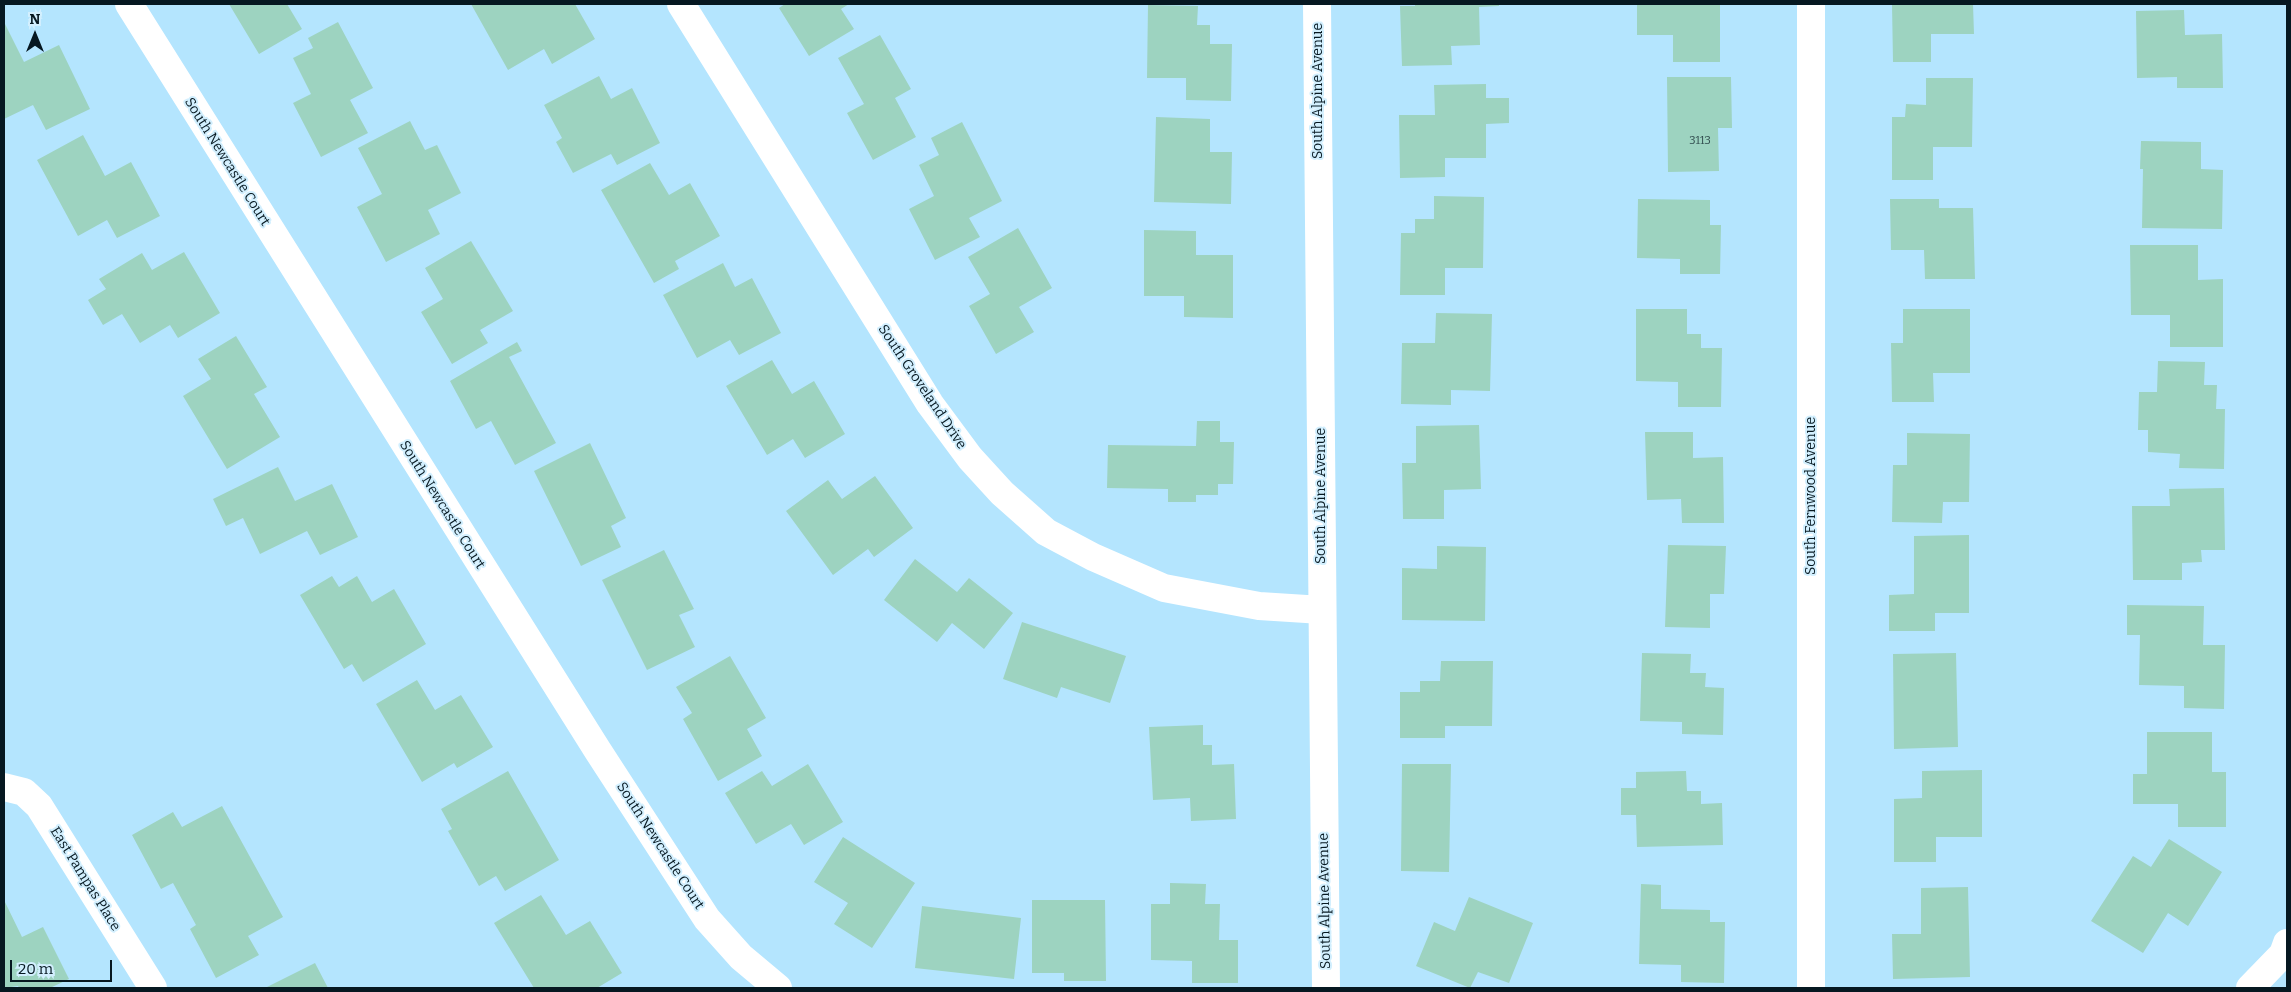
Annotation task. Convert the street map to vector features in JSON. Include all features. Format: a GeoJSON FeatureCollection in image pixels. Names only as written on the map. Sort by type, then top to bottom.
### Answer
{"type":"FeatureCollection","features":[{"type":"Feature","properties":{"kind":"street","name":"South Newcastle Court"},"geometry":{"type":"LineString","coordinates":[[129,4],[544,666],[706,919],[741,957],[778,988]]}},
{"type":"Feature","properties":{"kind":"street","name":"South Groveland Drive"},"geometry":{"type":"LineString","coordinates":[[681,4],[930,404],[970,458],[1002,493],[1046,532],[1092,557],[1164,588],[1259,606],[1322,610]]}},
{"type":"Feature","properties":{"kind":"street","name":"South Alpine Avenue"},"geometry":{"type":"LineString","coordinates":[[1317,4],[1326,988]]}},
{"type":"Feature","properties":{"kind":"street","name":"South Fernwood Avenue"},"geometry":{"type":"LineString","coordinates":[[1811,4],[1811,988]]}},
{"type":"Feature","properties":{"kind":"street","name":"East Pampas Place"},"geometry":{"type":"LineString","coordinates":[[4,787],[24,792],[39,806],[153,988]]}},
{"type":"Feature","properties":{"kind":"street"},"geometry":{"type":"LineString","coordinates":[[2250,988],[2283,954],[2287,943]]}},
{"type":"Feature","properties":{"kind":"building"},"geometry":{"type":"Polygon","coordinates":[[[229,4],[287,4],[302,29],[259,54],[229,4]]]}},
{"type":"Feature","properties":{"kind":"building"},"geometry":{"type":"Polygon","coordinates":[[[471,4],[575,4],[595,39],[552,64],[544,49],[508,70],[471,4]]]}},
{"type":"Feature","properties":{"kind":"building"},"geometry":{"type":"Polygon","coordinates":[[[785,4],[849,4],[841,9],[854,29],[809,56],[779,8],[785,4]]]}},
{"type":"Feature","properties":{"kind":"building"},"geometry":{"type":"Polygon","coordinates":[[[1415,4],[1499,4],[1499,6],[1479,7],[1480,45],[1451,46],[1452,65],[1402,66],[1400,6],[1415,6],[1415,4]]]}},
{"type":"Feature","properties":{"kind":"building"},"geometry":{"type":"Polygon","coordinates":[[[1637,4],[1720,4],[1720,62],[1673,62],[1673,35],[1637,35],[1637,4]]]}},
{"type":"Feature","properties":{"kind":"building"},"geometry":{"type":"Polygon","coordinates":[[[1892,4],[1973,4],[1974,34],[1931,34],[1931,62],[1893,62],[1892,4]]]}},
{"type":"Feature","properties":{"kind":"building"},"geometry":{"type":"Polygon","coordinates":[[[1148,5],[1198,6],[1197,25],[1210,25],[1210,44],[1232,44],[1231,101],[1186,100],[1186,78],[1147,78],[1148,5]]]}},
{"type":"Feature","properties":{"kind":"building"},"geometry":{"type":"Polygon","coordinates":[[[2184,10],[2185,35],[2222,34],[2223,88],[2177,88],[2177,77],[2137,78],[2136,11],[2184,10]]]}},
{"type":"Feature","properties":{"kind":"building"},"geometry":{"type":"Polygon","coordinates":[[[4,22],[24,62],[59,45],[90,109],[46,130],[33,105],[4,119],[4,22]]]}},
{"type":"Feature","properties":{"kind":"building"},"geometry":{"type":"Polygon","coordinates":[[[338,22],[373,88],[350,100],[368,133],[321,157],[293,103],[311,94],[293,58],[313,48],[308,38],[338,22]]]}},
{"type":"Feature","properties":{"kind":"building"},"geometry":{"type":"Polygon","coordinates":[[[880,35],[911,89],[895,98],[916,137],[873,160],[847,113],[864,104],[838,58],[880,35]]]}},
{"type":"Feature","properties":{"kind":"building"},"geometry":{"type":"Polygon","coordinates":[[[599,76],[611,99],[632,88],[660,143],[617,165],[611,154],[573,173],[556,142],[562,138],[544,105],[599,76]]]}},
{"type":"Feature","properties":{"kind":"building"},"geometry":{"type":"Polygon","coordinates":[[[1667,77],[1731,77],[1732,128],[1718,128],[1719,171],[1668,172],[1667,77]]]}},
{"type":"Feature","properties":{"kind":"building"},"geometry":{"type":"Polygon","coordinates":[[[1926,78],[1973,78],[1972,147],[1933,147],[1933,180],[1892,180],[1892,117],[1905,117],[1906,104],[1926,105],[1926,78]]]}},
{"type":"Feature","properties":{"kind":"building"},"geometry":{"type":"Polygon","coordinates":[[[1486,84],[1486,98],[1509,98],[1509,123],[1486,124],[1486,158],[1445,158],[1445,177],[1400,178],[1399,115],[1435,115],[1434,85],[1486,84]]]}},
{"type":"Feature","properties":{"kind":"building"},"geometry":{"type":"Polygon","coordinates":[[[1156,117],[1210,119],[1210,152],[1232,152],[1231,204],[1154,202],[1156,117]]]}},
{"type":"Feature","properties":{"kind":"building"},"geometry":{"type":"Polygon","coordinates":[[[410,121],[425,150],[437,145],[461,193],[428,210],[440,234],[386,262],[357,207],[382,194],[358,148],[410,121]]]}},
{"type":"Feature","properties":{"kind":"building"},"geometry":{"type":"Polygon","coordinates":[[[962,122],[1002,201],[969,218],[980,237],[935,260],[909,209],[934,196],[919,165],[939,155],[931,138],[962,122]]]}},
{"type":"Feature","properties":{"kind":"building"},"geometry":{"type":"Polygon","coordinates":[[[83,135],[105,176],[131,162],[160,216],[117,238],[107,220],[78,236],[37,160],[83,135]]]}},
{"type":"Feature","properties":{"kind":"building"},"geometry":{"type":"Polygon","coordinates":[[[2141,141],[2201,142],[2201,169],[2223,170],[2222,229],[2142,228],[2143,169],[2140,169],[2141,141]]]}},
{"type":"Feature","properties":{"kind":"building"},"geometry":{"type":"Polygon","coordinates":[[[650,163],[669,195],[690,183],[720,236],[675,261],[679,269],[654,283],[601,190],[650,163]]]}},
{"type":"Feature","properties":{"kind":"building"},"geometry":{"type":"Polygon","coordinates":[[[1434,196],[1484,197],[1483,268],[1445,268],[1445,295],[1400,295],[1401,233],[1415,233],[1415,219],[1434,219],[1434,196]]]}},
{"type":"Feature","properties":{"kind":"building"},"geometry":{"type":"Polygon","coordinates":[[[1638,199],[1710,200],[1710,225],[1721,225],[1720,274],[1680,274],[1680,259],[1637,258],[1638,199]]]}},
{"type":"Feature","properties":{"kind":"building"},"geometry":{"type":"Polygon","coordinates":[[[1890,199],[1939,199],[1939,208],[1973,208],[1975,279],[1925,279],[1924,250],[1891,250],[1890,199]]]}},
{"type":"Feature","properties":{"kind":"building"},"geometry":{"type":"Polygon","coordinates":[[[1018,228],[1052,288],[1019,307],[1034,332],[996,354],[969,306],[990,294],[968,257],[1018,228]]]}},
{"type":"Feature","properties":{"kind":"building"},"geometry":{"type":"Polygon","coordinates":[[[1144,230],[1196,231],[1196,255],[1233,255],[1233,318],[1184,317],[1184,296],[1144,296],[1144,230]]]}},
{"type":"Feature","properties":{"kind":"building"},"geometry":{"type":"Polygon","coordinates":[[[471,241],[513,311],[480,330],[488,343],[452,364],[421,312],[443,299],[425,268],[471,241]]]}},
{"type":"Feature","properties":{"kind":"building"},"geometry":{"type":"Polygon","coordinates":[[[2130,245],[2198,245],[2198,280],[2223,279],[2223,347],[2170,347],[2170,315],[2131,315],[2130,245]]]}},
{"type":"Feature","properties":{"kind":"building"},"geometry":{"type":"Polygon","coordinates":[[[184,252],[220,313],[178,338],[170,325],[140,343],[122,314],[103,325],[88,300],[106,289],[99,279],[142,253],[152,270],[184,252]]]}},
{"type":"Feature","properties":{"kind":"building"},"geometry":{"type":"Polygon","coordinates":[[[723,263],[735,287],[752,278],[781,333],[739,355],[730,340],[697,358],[663,295],[723,263]]]}},
{"type":"Feature","properties":{"kind":"building"},"geometry":{"type":"Polygon","coordinates":[[[1636,309],[1687,309],[1687,334],[1701,334],[1701,348],[1722,348],[1721,407],[1678,407],[1678,382],[1636,381],[1636,309]]]}},
{"type":"Feature","properties":{"kind":"building"},"geometry":{"type":"Polygon","coordinates":[[[1903,309],[1970,309],[1970,373],[1933,373],[1934,402],[1892,402],[1891,343],[1903,343],[1903,309]]]}},
{"type":"Feature","properties":{"kind":"building"},"geometry":{"type":"Polygon","coordinates":[[[1436,313],[1492,314],[1490,391],[1451,390],[1451,405],[1401,404],[1402,343],[1435,343],[1436,313]]]}},
{"type":"Feature","properties":{"kind":"building"},"geometry":{"type":"Polygon","coordinates":[[[236,336],[267,387],[254,394],[280,437],[227,469],[183,396],[211,379],[198,359],[236,336]]]}},
{"type":"Feature","properties":{"kind":"building"},"geometry":{"type":"Polygon","coordinates":[[[517,342],[522,351],[509,357],[556,443],[515,465],[491,421],[476,429],[450,381],[517,342]]]}},
{"type":"Feature","properties":{"kind":"building"},"geometry":{"type":"Polygon","coordinates":[[[772,360],[792,394],[814,381],[845,434],[805,458],[793,439],[767,455],[726,386],[772,360]]]}},
{"type":"Feature","properties":{"kind":"building"},"geometry":{"type":"Polygon","coordinates":[[[2158,361],[2205,362],[2204,385],[2217,385],[2216,409],[2225,409],[2224,469],[2179,468],[2180,454],[2148,452],[2148,430],[2138,430],[2139,392],[2157,392],[2158,361]]]}},
{"type":"Feature","properties":{"kind":"building"},"geometry":{"type":"Polygon","coordinates":[[[1197,421],[1220,421],[1220,442],[1234,442],[1233,484],[1218,484],[1218,495],[1196,495],[1196,502],[1168,502],[1168,489],[1107,488],[1108,445],[1196,446],[1197,421]]]}},
{"type":"Feature","properties":{"kind":"building"},"geometry":{"type":"Polygon","coordinates":[[[1479,425],[1481,489],[1444,490],[1444,519],[1403,519],[1402,463],[1416,463],[1416,426],[1479,425]]]}},
{"type":"Feature","properties":{"kind":"building"},"geometry":{"type":"Polygon","coordinates":[[[1645,432],[1693,432],[1693,458],[1723,457],[1724,523],[1682,523],[1681,499],[1647,500],[1645,432]]]}},
{"type":"Feature","properties":{"kind":"building"},"geometry":{"type":"Polygon","coordinates":[[[1907,433],[1970,434],[1969,502],[1943,502],[1942,523],[1892,522],[1893,465],[1907,465],[1907,433]]]}},
{"type":"Feature","properties":{"kind":"building"},"geometry":{"type":"Polygon","coordinates":[[[590,443],[626,518],[611,526],[621,547],[581,566],[534,471],[590,443]]]}},
{"type":"Feature","properties":{"kind":"building"},"geometry":{"type":"Polygon","coordinates":[[[278,467],[295,501],[332,484],[358,537],[320,555],[307,531],[260,554],[243,518],[226,526],[213,499],[278,467]]]}},
{"type":"Feature","properties":{"kind":"building"},"geometry":{"type":"Polygon","coordinates":[[[875,476],[913,528],[874,557],[868,549],[833,575],[786,511],[828,480],[842,499],[875,476]]]}},
{"type":"Feature","properties":{"kind":"building"},"geometry":{"type":"Polygon","coordinates":[[[2224,488],[2225,550],[2201,550],[2202,562],[2182,563],[2182,580],[2133,580],[2132,506],[2170,506],[2169,489],[2224,488]]]}},
{"type":"Feature","properties":{"kind":"building"},"geometry":{"type":"Polygon","coordinates":[[[1969,535],[1969,613],[1935,613],[1935,631],[1889,631],[1889,595],[1914,594],[1914,536],[1969,535]]]}},
{"type":"Feature","properties":{"kind":"building"},"geometry":{"type":"Polygon","coordinates":[[[1668,545],[1726,546],[1724,594],[1710,594],[1710,628],[1665,627],[1668,545]]]}},
{"type":"Feature","properties":{"kind":"building"},"geometry":{"type":"Polygon","coordinates":[[[1437,546],[1486,547],[1485,621],[1402,620],[1402,568],[1437,569],[1437,546]]]}},
{"type":"Feature","properties":{"kind":"building"},"geometry":{"type":"Polygon","coordinates":[[[664,550],[694,609],[679,615],[695,647],[647,670],[602,580],[664,550]]]}},
{"type":"Feature","properties":{"kind":"building"},"geometry":{"type":"Polygon","coordinates":[[[915,559],[957,592],[969,578],[1013,613],[984,649],[952,623],[937,642],[884,600],[915,559]]]}},
{"type":"Feature","properties":{"kind":"building"},"geometry":{"type":"Polygon","coordinates":[[[332,576],[339,587],[357,576],[372,602],[394,589],[426,644],[363,682],[352,664],[344,669],[300,595],[332,576]]]}},
{"type":"Feature","properties":{"kind":"building"},"geometry":{"type":"Polygon","coordinates":[[[2127,605],[2204,606],[2203,645],[2225,645],[2224,709],[2184,708],[2184,686],[2139,685],[2140,635],[2127,635],[2127,605]]]}},
{"type":"Feature","properties":{"kind":"building"},"geometry":{"type":"Polygon","coordinates":[[[1022,622],[1126,656],[1110,703],[1061,687],[1057,698],[1003,679],[1022,622]]]}},
{"type":"Feature","properties":{"kind":"building"},"geometry":{"type":"Polygon","coordinates":[[[1642,653],[1691,654],[1690,673],[1706,673],[1705,687],[1724,688],[1723,735],[1682,734],[1682,722],[1640,721],[1642,653]]]}},
{"type":"Feature","properties":{"kind":"building"},"geometry":{"type":"Polygon","coordinates":[[[1956,653],[1958,747],[1894,749],[1893,654],[1956,653]]]}},
{"type":"Feature","properties":{"kind":"building"},"geometry":{"type":"Polygon","coordinates":[[[730,656],[766,718],[747,729],[762,756],[718,781],[683,719],[692,713],[676,687],[730,656]]]}},
{"type":"Feature","properties":{"kind":"building"},"geometry":{"type":"Polygon","coordinates":[[[1441,661],[1493,661],[1492,726],[1445,726],[1445,738],[1400,738],[1400,692],[1420,692],[1420,681],[1440,681],[1441,661]]]}},
{"type":"Feature","properties":{"kind":"building"},"geometry":{"type":"Polygon","coordinates":[[[417,680],[435,710],[461,695],[493,747],[457,768],[454,763],[422,782],[376,704],[417,680]]]}},
{"type":"Feature","properties":{"kind":"building"},"geometry":{"type":"Polygon","coordinates":[[[1203,725],[1203,745],[1212,745],[1212,765],[1234,764],[1236,819],[1191,821],[1190,798],[1153,800],[1149,727],[1203,725]]]}},
{"type":"Feature","properties":{"kind":"building"},"geometry":{"type":"Polygon","coordinates":[[[2147,732],[2212,732],[2212,772],[2226,772],[2226,827],[2178,827],[2178,804],[2133,804],[2133,774],[2147,774],[2147,732]]]}},
{"type":"Feature","properties":{"kind":"building"},"geometry":{"type":"Polygon","coordinates":[[[808,764],[843,822],[804,845],[791,824],[756,844],[725,793],[762,771],[772,786],[808,764]]]}},
{"type":"Feature","properties":{"kind":"building"},"geometry":{"type":"Polygon","coordinates":[[[1402,764],[1451,764],[1449,872],[1401,871],[1402,764]]]}},
{"type":"Feature","properties":{"kind":"building"},"geometry":{"type":"Polygon","coordinates":[[[1982,770],[1982,837],[1936,837],[1936,862],[1894,862],[1894,799],[1922,798],[1922,771],[1982,770]]]}},
{"type":"Feature","properties":{"kind":"building"},"geometry":{"type":"Polygon","coordinates":[[[508,771],[559,860],[505,891],[496,876],[479,886],[448,831],[452,829],[441,809],[508,771]]]}},
{"type":"Feature","properties":{"kind":"building"},"geometry":{"type":"Polygon","coordinates":[[[1686,771],[1687,791],[1701,791],[1701,804],[1722,803],[1723,845],[1637,847],[1636,815],[1621,815],[1621,788],[1636,788],[1636,772],[1686,771]]]}},
{"type":"Feature","properties":{"kind":"building"},"geometry":{"type":"Polygon","coordinates":[[[222,806],[283,917],[248,936],[259,955],[216,978],[190,929],[196,925],[173,883],[161,889],[132,835],[173,812],[182,827],[222,806]]]}},
{"type":"Feature","properties":{"kind":"building"},"geometry":{"type":"Polygon","coordinates":[[[843,837],[915,883],[872,948],[834,924],[848,903],[814,882],[843,837]]]}},
{"type":"Feature","properties":{"kind":"building"},"geometry":{"type":"Polygon","coordinates":[[[2169,839],[2222,872],[2188,926],[2168,913],[2143,953],[2091,921],[2133,856],[2151,867],[2169,839]]]}},
{"type":"Feature","properties":{"kind":"building"},"geometry":{"type":"Polygon","coordinates":[[[1170,883],[1206,884],[1205,904],[1220,904],[1219,940],[1238,940],[1238,983],[1192,983],[1192,961],[1151,960],[1151,904],[1170,904],[1170,883]]]}},
{"type":"Feature","properties":{"kind":"building"},"geometry":{"type":"Polygon","coordinates":[[[1641,884],[1661,885],[1661,909],[1710,910],[1710,922],[1725,922],[1724,983],[1681,982],[1681,965],[1639,964],[1641,884]]]}},
{"type":"Feature","properties":{"kind":"building"},"geometry":{"type":"Polygon","coordinates":[[[1968,887],[1970,977],[1893,979],[1892,934],[1921,934],[1921,888],[1968,887]]]}},
{"type":"Feature","properties":{"kind":"building"},"geometry":{"type":"Polygon","coordinates":[[[541,895],[566,935],[590,921],[622,973],[597,988],[534,988],[494,923],[541,895]]]}},
{"type":"Feature","properties":{"kind":"building"},"geometry":{"type":"Polygon","coordinates":[[[1469,897],[1533,923],[1509,983],[1478,972],[1470,988],[1416,966],[1434,922],[1455,931],[1469,897]]]}},
{"type":"Feature","properties":{"kind":"building"},"geometry":{"type":"Polygon","coordinates":[[[4,900],[22,937],[43,927],[69,979],[50,988],[19,988],[18,986],[4,988],[4,900]]]}},
{"type":"Feature","properties":{"kind":"building"},"geometry":{"type":"Polygon","coordinates":[[[1032,900],[1105,900],[1106,981],[1064,981],[1064,973],[1032,973],[1032,900]]]}},
{"type":"Feature","properties":{"kind":"building"},"geometry":{"type":"Polygon","coordinates":[[[922,906],[1021,918],[1014,979],[915,968],[922,906]]]}},
{"type":"Feature","properties":{"kind":"building"},"geometry":{"type":"Polygon","coordinates":[[[315,963],[328,988],[265,988],[315,963]]]}}]}
